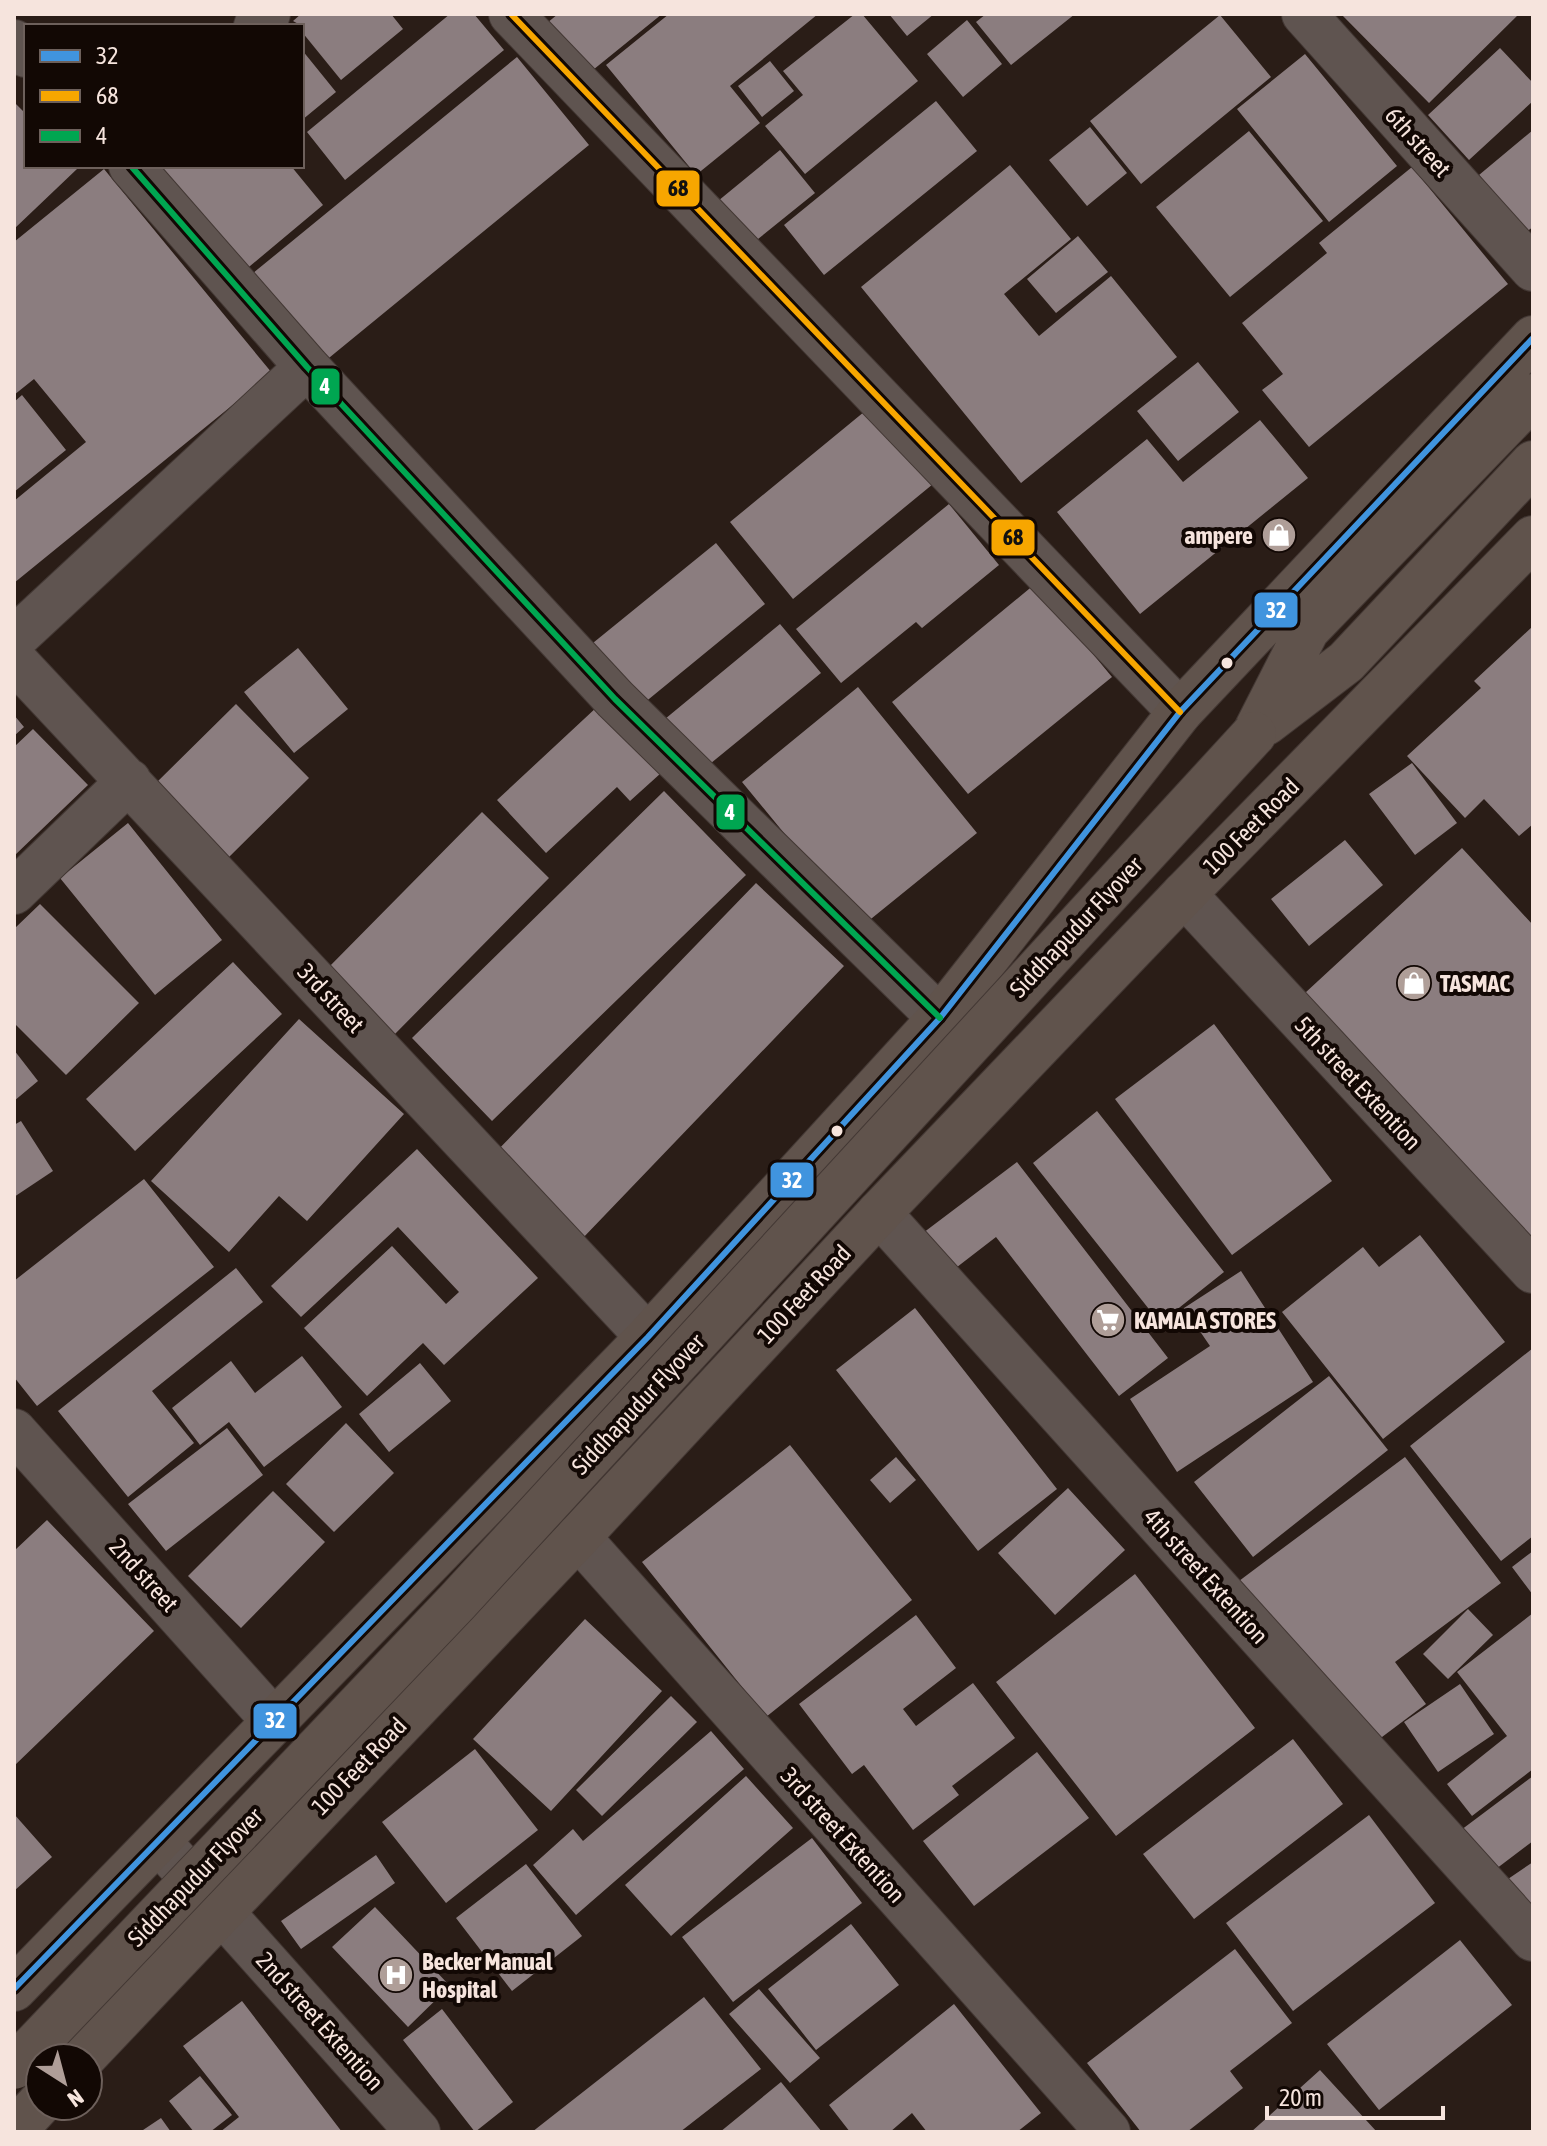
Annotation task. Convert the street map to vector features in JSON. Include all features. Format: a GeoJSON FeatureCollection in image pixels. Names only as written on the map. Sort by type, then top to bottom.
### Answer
{"type":"FeatureCollection","features":[{"type":"Feature","properties":{"kind":"main road"},"geometry":{"type":"LineString","coordinates":[[14,1989],[648,1337],[940,1018],[1180,712],[1533,338]]}},
{"type":"Feature","properties":{"kind":"main road","name":"Siddhapudur Flyover"},"geometry":{"type":"LineString","coordinates":[[1254,734],[1307,630],[1533,396]]}},
{"type":"Feature","properties":{"kind":"main road","name":"Siddhapudur Flyover"},"geometry":{"type":"LineString","coordinates":[[14,2067],[468,1590],[1254,734],[1346,662],[1533,463]]}},
{"type":"Feature","properties":{"kind":"main road","name":"100 Feet Road"},"geometry":{"type":"LineString","coordinates":[[98,2042],[578,1537],[879,1213],[1184,894],[1533,538]]}},
{"type":"Feature","properties":{"kind":"street"},"geometry":{"type":"LineString","coordinates":[[511,14],[1180,712]]}},
{"type":"Feature","properties":{"kind":"street","name":"6th street"},"geometry":{"type":"LineString","coordinates":[[1304,14],[1533,269]]}},
{"type":"Feature","properties":{"kind":"street"},"geometry":{"type":"LineString","coordinates":[[133,168],[307,367],[615,699],[940,1018]]}},
{"type":"Feature","properties":{"kind":"street"},"geometry":{"type":"LineString","coordinates":[[14,639],[307,367]]}},
{"type":"Feature","properties":{"kind":"street","name":"3rd street"},"geometry":{"type":"LineString","coordinates":[[14,660],[648,1337]]}},
{"type":"Feature","properties":{"kind":"street"},"geometry":{"type":"LineString","coordinates":[[14,892],[129,781]]}},
{"type":"Feature","properties":{"kind":"street","name":"5th street Extention"},"geometry":{"type":"LineString","coordinates":[[1184,894],[1533,1271]]}},
{"type":"Feature","properties":{"kind":"street","name":"4th street Extention"},"geometry":{"type":"LineString","coordinates":[[879,1213],[1533,1939]]}},
{"type":"Feature","properties":{"kind":"street","name":"2nd street"},"geometry":{"type":"LineString","coordinates":[[14,1431],[273,1720]]}},
{"type":"Feature","properties":{"kind":"street","name":"3rd street Extention"},"geometry":{"type":"LineString","coordinates":[[578,1537],[1108,2132]]}},
{"type":"Feature","properties":{"kind":"street","name":"2nd street Extention"},"geometry":{"type":"LineString","coordinates":[[159,1842],[418,2132]]}},
{"type":"Feature","properties":{"kind":"building"},"geometry":{"type":"Polygon","coordinates":[[[301,14],[391,14],[403,29],[341,80],[304,34],[304,24],[293,21],[301,14]]]}},
{"type":"Feature","properties":{"kind":"building"},"geometry":{"type":"Polygon","coordinates":[[[450,14],[474,14],[504,50],[345,180],[307,132],[450,14]]]}},
{"type":"Feature","properties":{"kind":"building"},"geometry":{"type":"Polygon","coordinates":[[[558,14],[662,14],[588,74],[547,23],[558,14]]]}},
{"type":"Feature","properties":{"kind":"building"},"geometry":{"type":"Polygon","coordinates":[[[669,14],[818,14],[730,86],[760,123],[696,175],[606,65],[669,14]]]}},
{"type":"Feature","properties":{"kind":"building"},"geometry":{"type":"Polygon","coordinates":[[[855,14],[862,14],[918,81],[805,174],[765,126],[803,95],[783,71],[855,14]]]}},
{"type":"Feature","properties":{"kind":"building"},"geometry":{"type":"Polygon","coordinates":[[[889,14],[934,14],[907,36],[889,14]]]}},
{"type":"Feature","properties":{"kind":"building"},"geometry":{"type":"Polygon","coordinates":[[[986,14],[1075,14],[1011,65],[976,22],[986,14]]]}},
{"type":"Feature","properties":{"kind":"building"},"geometry":{"type":"Polygon","coordinates":[[[1341,14],[1519,14],[1429,103],[1341,14]]]}},
{"type":"Feature","properties":{"kind":"building"},"geometry":{"type":"Polygon","coordinates":[[[1220,15],[1271,77],[1141,184],[1090,121],[1220,15]]]}},
{"type":"Feature","properties":{"kind":"building"},"geometry":{"type":"Polygon","coordinates":[[[967,20],[1002,64],[963,97],[927,54],[967,20]]]}},
{"type":"Feature","properties":{"kind":"building"},"geometry":{"type":"Polygon","coordinates":[[[1500,48],[1533,83],[1533,101],[1469,160],[1428,115],[1500,48]]]}},
{"type":"Feature","properties":{"kind":"building"},"geometry":{"type":"Polygon","coordinates":[[[304,52],[336,92],[304,118],[304,52]]]}},
{"type":"Feature","properties":{"kind":"building"},"geometry":{"type":"Polygon","coordinates":[[[1305,54],[1397,166],[1329,222],[1237,109],[1305,54]]]}},
{"type":"Feature","properties":{"kind":"building"},"geometry":{"type":"Polygon","coordinates":[[[517,57],[589,145],[324,362],[252,274],[517,57]]]}},
{"type":"Feature","properties":{"kind":"building"},"geometry":{"type":"Polygon","coordinates":[[[770,61],[794,91],[762,117],[738,86],[770,61]]]}},
{"type":"Feature","properties":{"kind":"building"},"geometry":{"type":"Polygon","coordinates":[[[936,101],[977,151],[824,275],[784,225],[936,101]]]}},
{"type":"Feature","properties":{"kind":"building"},"geometry":{"type":"Polygon","coordinates":[[[14,102],[24,112],[24,168],[77,169],[14,229],[14,102]]]}},
{"type":"Feature","properties":{"kind":"building"},"geometry":{"type":"Polygon","coordinates":[[[1090,127],[1127,173],[1087,206],[1049,160],[1090,127]]]}},
{"type":"Feature","properties":{"kind":"building"},"geometry":{"type":"Polygon","coordinates":[[[1533,130],[1533,227],[1526,232],[1479,175],[1533,130]]]}},
{"type":"Feature","properties":{"kind":"building"},"geometry":{"type":"Polygon","coordinates":[[[1249,131],[1323,221],[1230,297],[1156,207],[1249,131]]]}},
{"type":"Feature","properties":{"kind":"building"},"geometry":{"type":"Polygon","coordinates":[[[780,150],[815,193],[753,243],[718,201],[780,150]]]}},
{"type":"Feature","properties":{"kind":"building"},"geometry":{"type":"Polygon","coordinates":[[[1010,165],[1071,239],[1004,294],[1039,336],[1111,276],[1177,357],[1021,483],[861,287],[1010,165]]]}},
{"type":"Feature","properties":{"kind":"building"},"geometry":{"type":"Polygon","coordinates":[[[1412,167],[1508,284],[1309,447],[1262,390],[1283,374],[1242,323],[1327,253],[1319,243],[1412,167]]]}},
{"type":"Feature","properties":{"kind":"building"},"geometry":{"type":"Polygon","coordinates":[[[148,168],[293,168],[323,205],[237,277],[148,168]]]}},
{"type":"Feature","properties":{"kind":"building"},"geometry":{"type":"Polygon","coordinates":[[[104,169],[272,373],[14,583],[14,501],[86,442],[34,379],[14,395],[14,242],[104,169]]]}},
{"type":"Feature","properties":{"kind":"building"},"geometry":{"type":"Polygon","coordinates":[[[1078,236],[1108,272],[1056,313],[1027,279],[1078,236]]]}},
{"type":"Feature","properties":{"kind":"building"},"geometry":{"type":"Polygon","coordinates":[[[1198,362],[1239,412],[1178,461],[1137,411],[1198,362]]]}},
{"type":"Feature","properties":{"kind":"building"},"geometry":{"type":"Polygon","coordinates":[[[22,395],[66,450],[14,492],[14,402],[22,395]]]}},
{"type":"Feature","properties":{"kind":"building"},"geometry":{"type":"Polygon","coordinates":[[[870,407],[933,484],[793,599],[730,522],[870,407]]]}},
{"type":"Feature","properties":{"kind":"building"},"geometry":{"type":"Polygon","coordinates":[[[1260,420],[1308,478],[1140,614],[1057,512],[1147,439],[1183,482],[1260,420]]]}},
{"type":"Feature","properties":{"kind":"building"},"geometry":{"type":"Polygon","coordinates":[[[949,504],[999,565],[922,628],[916,622],[841,683],[796,629],[949,504]]]}},
{"type":"Feature","properties":{"kind":"building"},"geometry":{"type":"Polygon","coordinates":[[[716,543],[765,604],[638,708],[588,647],[716,543]]]}},
{"type":"Feature","properties":{"kind":"building"},"geometry":{"type":"Polygon","coordinates":[[[1035,584],[1112,677],[968,794],[892,702],[1035,584]]]}},
{"type":"Feature","properties":{"kind":"building"},"geometry":{"type":"Polygon","coordinates":[[[780,624],[821,673],[705,768],[665,719],[780,624]]]}},
{"type":"Feature","properties":{"kind":"building"},"geometry":{"type":"Polygon","coordinates":[[[1533,626],[1533,824],[1519,836],[1484,799],[1465,818],[1407,756],[1481,688],[1474,681],[1533,626]]]}},
{"type":"Feature","properties":{"kind":"building"},"geometry":{"type":"Polygon","coordinates":[[[298,648],[348,709],[294,753],[244,692],[298,648]]]}},
{"type":"Feature","properties":{"kind":"building"},"geometry":{"type":"Polygon","coordinates":[[[858,687],[977,833],[861,927],[742,782],[858,687]]]}},
{"type":"Feature","properties":{"kind":"building"},"geometry":{"type":"Polygon","coordinates":[[[236,704],[309,778],[227,859],[154,785],[236,704]]]}},
{"type":"Feature","properties":{"kind":"building"},"geometry":{"type":"Polygon","coordinates":[[[598,706],[661,773],[630,801],[617,787],[546,853],[497,800],[598,706]]]}},
{"type":"Feature","properties":{"kind":"building"},"geometry":{"type":"Polygon","coordinates":[[[14,715],[24,727],[14,736],[14,715]]]}},
{"type":"Feature","properties":{"kind":"building"},"geometry":{"type":"Polygon","coordinates":[[[33,729],[88,785],[14,856],[14,747],[33,729]]]}},
{"type":"Feature","properties":{"kind":"building"},"geometry":{"type":"Polygon","coordinates":[[[1412,763],[1457,823],[1415,855],[1369,794],[1412,763]]]}},
{"type":"Feature","properties":{"kind":"building"},"geometry":{"type":"Polygon","coordinates":[[[664,791],[746,875],[492,1121],[412,1038],[664,791]]]}},
{"type":"Feature","properties":{"kind":"building"},"geometry":{"type":"Polygon","coordinates":[[[482,812],[549,878],[393,1036],[326,970],[482,812]]]}},
{"type":"Feature","properties":{"kind":"building"},"geometry":{"type":"Polygon","coordinates":[[[128,823],[222,940],[155,995],[60,878],[128,823]]]}},
{"type":"Feature","properties":{"kind":"building"},"geometry":{"type":"Polygon","coordinates":[[[1345,840],[1383,885],[1309,946],[1271,899],[1345,840]]]}},
{"type":"Feature","properties":{"kind":"building"},"geometry":{"type":"Polygon","coordinates":[[[1462,848],[1533,925],[1533,1240],[1305,993],[1462,848]]]}},
{"type":"Feature","properties":{"kind":"building"},"geometry":{"type":"Polygon","coordinates":[[[756,883],[844,966],[581,1240],[492,1156],[756,883]]]}},
{"type":"Feature","properties":{"kind":"building"},"geometry":{"type":"Polygon","coordinates":[[[40,904],[139,1003],[66,1075],[14,1023],[14,929],[40,904]]]}},
{"type":"Feature","properties":{"kind":"building"},"geometry":{"type":"Polygon","coordinates":[[[233,962],[282,1014],[135,1151],[86,1099],[233,962]]]}},
{"type":"Feature","properties":{"kind":"building"},"geometry":{"type":"Polygon","coordinates":[[[299,1019],[404,1114],[307,1221],[279,1196],[229,1252],[151,1181],[299,1019]]]}},
{"type":"Feature","properties":{"kind":"building"},"geometry":{"type":"Polygon","coordinates":[[[1214,1024],[1332,1181],[1232,1255],[1115,1099],[1214,1024]]]}},
{"type":"Feature","properties":{"kind":"building"},"geometry":{"type":"Polygon","coordinates":[[[14,1050],[38,1081],[14,1101],[14,1050]]]}},
{"type":"Feature","properties":{"kind":"building"},"geometry":{"type":"Polygon","coordinates":[[[1097,1111],[1224,1272],[1160,1323],[1033,1163],[1097,1111]]]}},
{"type":"Feature","properties":{"kind":"building"},"geometry":{"type":"Polygon","coordinates":[[[21,1121],[53,1171],[14,1197],[14,1125],[21,1121]]]}},
{"type":"Feature","properties":{"kind":"building"},"geometry":{"type":"Polygon","coordinates":[[[417,1149],[538,1278],[444,1365],[423,1343],[367,1396],[304,1328],[392,1246],[446,1304],[459,1292],[398,1227],[301,1317],[271,1286],[417,1149]]]}},
{"type":"Feature","properties":{"kind":"building"},"geometry":{"type":"Polygon","coordinates":[[[1017,1162],[1168,1358],[1119,1396],[996,1237],[948,1274],[919,1236],[1017,1162]]]}},
{"type":"Feature","properties":{"kind":"building"},"geometry":{"type":"Polygon","coordinates":[[[144,1179],[214,1267],[37,1406],[14,1377],[14,1281],[144,1179]]]}},
{"type":"Feature","properties":{"kind":"building"},"geometry":{"type":"Polygon","coordinates":[[[1420,1235],[1505,1342],[1383,1439],[1282,1312],[1363,1247],[1379,1267],[1420,1235]]]}},
{"type":"Feature","properties":{"kind":"building"},"geometry":{"type":"Polygon","coordinates":[[[236,1268],[263,1302],[152,1391],[194,1443],[128,1497],[58,1411],[236,1268]]]}},
{"type":"Feature","properties":{"kind":"building"},"geometry":{"type":"Polygon","coordinates":[[[1241,1271],[1313,1382],[1177,1472],[1130,1399],[1210,1346],[1184,1308],[1241,1271]]]}},
{"type":"Feature","properties":{"kind":"building"},"geometry":{"type":"Polygon","coordinates":[[[915,1308],[1057,1489],[978,1551],[836,1370],[915,1308]]]}},
{"type":"Feature","properties":{"kind":"building"},"geometry":{"type":"Polygon","coordinates":[[[1533,1348],[1533,1536],[1501,1561],[1410,1446],[1533,1348]]]}},
{"type":"Feature","properties":{"kind":"building"},"geometry":{"type":"Polygon","coordinates":[[[302,1356],[342,1407],[264,1467],[229,1422],[200,1445],[172,1408],[231,1361],[255,1393],[302,1356]]]}},
{"type":"Feature","properties":{"kind":"building"},"geometry":{"type":"Polygon","coordinates":[[[420,1363],[451,1401],[389,1452],[359,1414],[420,1363]]]}},
{"type":"Feature","properties":{"kind":"building"},"geometry":{"type":"Polygon","coordinates":[[[1329,1376],[1388,1450],[1253,1557],[1194,1482],[1329,1376]]]}},
{"type":"Feature","properties":{"kind":"building"},"geometry":{"type":"Polygon","coordinates":[[[346,1423],[394,1473],[334,1532],[286,1484],[346,1423]]]}},
{"type":"Feature","properties":{"kind":"building"},"geometry":{"type":"Polygon","coordinates":[[[227,1428],[263,1475],[166,1551],[128,1504],[227,1428]]]}},
{"type":"Feature","properties":{"kind":"building"},"geometry":{"type":"Polygon","coordinates":[[[790,1445],[912,1600],[766,1717],[642,1562],[790,1445]]]}},
{"type":"Feature","properties":{"kind":"building"},"geometry":{"type":"Polygon","coordinates":[[[896,1457],[916,1480],[890,1503],[870,1480],[896,1457]]]}},
{"type":"Feature","properties":{"kind":"building"},"geometry":{"type":"Polygon","coordinates":[[[1405,1457],[1501,1583],[1395,1662],[1426,1704],[1366,1749],[1239,1581],[1405,1457]]]}},
{"type":"Feature","properties":{"kind":"building"},"geometry":{"type":"Polygon","coordinates":[[[1068,1488],[1125,1550],[1055,1615],[998,1553],[1068,1488]]]}},
{"type":"Feature","properties":{"kind":"building"},"geometry":{"type":"Polygon","coordinates":[[[273,1491],[325,1542],[241,1628],[188,1576],[273,1491]]]}},
{"type":"Feature","properties":{"kind":"building"},"geometry":{"type":"Polygon","coordinates":[[[47,1520],[154,1631],[14,1766],[14,1551],[47,1520]]]}},
{"type":"Feature","properties":{"kind":"building"},"geometry":{"type":"Polygon","coordinates":[[[1533,1551],[1533,1595],[1512,1567],[1533,1551]]]}},
{"type":"Feature","properties":{"kind":"building"},"geometry":{"type":"Polygon","coordinates":[[[1135,1574],[1255,1728],[1116,1836],[996,1682],[1135,1574]]]}},
{"type":"Feature","properties":{"kind":"building"},"geometry":{"type":"Polygon","coordinates":[[[1468,1609],[1493,1635],[1448,1679],[1423,1654],[1468,1609]]]}},
{"type":"Feature","properties":{"kind":"building"},"geometry":{"type":"Polygon","coordinates":[[[1533,1613],[1533,1769],[1472,1816],[1447,1784],[1507,1736],[1457,1672],[1533,1613]]]}},
{"type":"Feature","properties":{"kind":"building"},"geometry":{"type":"Polygon","coordinates":[[[916,1615],[956,1668],[903,1709],[916,1726],[973,1683],[1015,1738],[952,1786],[959,1795],[913,1830],[864,1765],[852,1774],[799,1704],[916,1615]]]}},
{"type":"Feature","properties":{"kind":"building"},"geometry":{"type":"Polygon","coordinates":[[[585,1619],[662,1691],[551,1811],[473,1739],[585,1619]]]}},
{"type":"Feature","properties":{"kind":"building"},"geometry":{"type":"Polygon","coordinates":[[[1460,1684],[1494,1734],[1438,1772],[1404,1722],[1460,1684]]]}},
{"type":"Feature","properties":{"kind":"building"},"geometry":{"type":"Polygon","coordinates":[[[671,1696],[697,1722],[602,1816],[576,1790],[671,1696]]]}},
{"type":"Feature","properties":{"kind":"building"},"geometry":{"type":"Polygon","coordinates":[[[711,1731],[744,1769],[576,1915],[533,1865],[573,1829],[583,1841],[711,1731]]]}},
{"type":"Feature","properties":{"kind":"building"},"geometry":{"type":"Polygon","coordinates":[[[1293,1739],[1343,1804],[1194,1919],[1143,1854],[1293,1739]]]}},
{"type":"Feature","properties":{"kind":"building"},"geometry":{"type":"Polygon","coordinates":[[[475,1749],[538,1830],[446,1903],[382,1822],[475,1749]]]}},
{"type":"Feature","properties":{"kind":"building"},"geometry":{"type":"Polygon","coordinates":[[[1037,1752],[1089,1818],[974,1906],[923,1841],[1037,1752]]]}},
{"type":"Feature","properties":{"kind":"building"},"geometry":{"type":"Polygon","coordinates":[[[746,1776],[793,1828],[671,1936],[625,1885],[746,1776]]]}},
{"type":"Feature","properties":{"kind":"building"},"geometry":{"type":"Polygon","coordinates":[[[1533,1776],[1533,1841],[1492,1872],[1461,1830],[1533,1776]]]}},
{"type":"Feature","properties":{"kind":"building"},"geometry":{"type":"Polygon","coordinates":[[[14,1814],[52,1857],[14,1891],[14,1814]]]}},
{"type":"Feature","properties":{"kind":"building"},"geometry":{"type":"Polygon","coordinates":[[[1369,1815],[1435,1903],[1293,2011],[1226,1923],[1369,1815]]]}},
{"type":"Feature","properties":{"kind":"building"},"geometry":{"type":"Polygon","coordinates":[[[812,1838],[862,1903],[733,2002],[682,1937],[812,1838]]]}},
{"type":"Feature","properties":{"kind":"building"},"geometry":{"type":"Polygon","coordinates":[[[376,1855],[395,1883],[301,1949],[281,1921],[376,1855]]]}},
{"type":"Feature","properties":{"kind":"building"},"geometry":{"type":"Polygon","coordinates":[[[1533,1862],[1533,1916],[1508,1879],[1533,1862]]]}},
{"type":"Feature","properties":{"kind":"building"},"geometry":{"type":"Polygon","coordinates":[[[526,1864],[582,1936],[512,1991],[456,1918],[526,1864]]]}},
{"type":"Feature","properties":{"kind":"building"},"geometry":{"type":"Polygon","coordinates":[[[375,1907],[450,1986],[408,2027],[332,1947],[375,1907]]]}},
{"type":"Feature","properties":{"kind":"building"},"geometry":{"type":"Polygon","coordinates":[[[851,1924],[899,1985],[816,2050],[768,1989],[851,1924]]]}},
{"type":"Feature","properties":{"kind":"building"},"geometry":{"type":"Polygon","coordinates":[[[1460,1940],[1512,2005],[1379,2110],[1327,2044],[1460,1940]]]}},
{"type":"Feature","properties":{"kind":"building"},"geometry":{"type":"Polygon","coordinates":[[[1235,1949],[1292,2023],[1230,2071],[1243,2088],[1187,2132],[1141,2132],[1087,2063],[1235,1949]]]}},
{"type":"Feature","properties":{"kind":"building"},"geometry":{"type":"Polygon","coordinates":[[[759,1989],[820,2058],[790,2083],[729,2014],[759,1989]]]}},
{"type":"Feature","properties":{"kind":"building"},"geometry":{"type":"Polygon","coordinates":[[[704,1997],[761,2069],[680,2132],[532,2132],[704,1997]]]}},
{"type":"Feature","properties":{"kind":"building"},"geometry":{"type":"Polygon","coordinates":[[[242,2001],[342,2132],[220,2132],[239,2117],[183,2046],[242,2001]]]}},
{"type":"Feature","properties":{"kind":"building"},"geometry":{"type":"Polygon","coordinates":[[[954,2004],[1041,2113],[1017,2132],[927,2132],[912,2113],[890,2132],[850,2132],[829,2105],[954,2004]]]}},
{"type":"Feature","properties":{"kind":"building"},"geometry":{"type":"Polygon","coordinates":[[[442,2009],[513,2102],[475,2132],[403,2040],[442,2009]]]}},
{"type":"Feature","properties":{"kind":"building"},"geometry":{"type":"Polygon","coordinates":[[[1320,2070],[1377,2132],[1251,2132],[1320,2070]]]}},
{"type":"Feature","properties":{"kind":"building"},"geometry":{"type":"Polygon","coordinates":[[[200,2076],[232,2115],[210,2132],[194,2132],[169,2101],[200,2076]]]}},
{"type":"Feature","properties":{"kind":"building"},"geometry":{"type":"Polygon","coordinates":[[[781,2082],[822,2132],[720,2132],[781,2082]]]}},
{"type":"Feature","properties":{"kind":"building"},"geometry":{"type":"Polygon","coordinates":[[[161,2118],[171,2132],[140,2132],[161,2118]]]}},
{"type":"Feature","properties":{"kind":"transit line","name":"68"},"geometry":{"type":"LineString","coordinates":[[511,14],[1180,712]]}},
{"type":"Feature","properties":{"kind":"transit line","name":"4"},"geometry":{"type":"LineString","coordinates":[[133,168],[307,367],[615,699],[940,1018]]}},
{"type":"Feature","properties":{"kind":"transit line","name":"32"},"geometry":{"type":"LineString","coordinates":[[14,1989],[648,1337],[940,1018],[1180,712],[1533,338]]}},
{"type":"Feature","properties":{"kind":"place","name":"ampere"},"geometry":{"type":"Point","coordinates":[1279,535]}},
{"type":"Feature","properties":{"kind":"place","name":"TASMAC"},"geometry":{"type":"Point","coordinates":[1414,983]}},
{"type":"Feature","properties":{"kind":"place","name":"KAMALA STORES"},"geometry":{"type":"Point","coordinates":[1108,1320]}},
{"type":"Feature","properties":{"kind":"place","name":"Becker Manual Hospital"},"geometry":{"type":"Point","coordinates":[396,1975]}}]}
